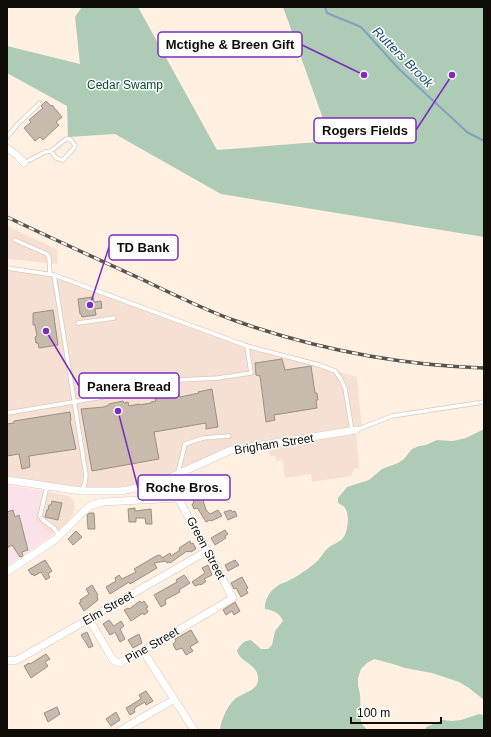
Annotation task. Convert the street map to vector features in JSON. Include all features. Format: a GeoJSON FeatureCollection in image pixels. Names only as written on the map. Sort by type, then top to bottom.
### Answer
{"type":"FeatureCollection","features":[{"type":"Feature","properties":{"kind":"street"},"geometry":{"type":"LineString","coordinates":[[7,148],[18,156],[24,163]]}},
{"type":"Feature","properties":{"kind":"street","name":"Brigham Street"},"geometry":{"type":"LineString","coordinates":[[7,480],[81,491],[121,491],[156,484],[231,450],[354,431]]}},
{"type":"Feature","properties":{"kind":"street","name":"Green Street"},"geometry":{"type":"LineString","coordinates":[[59,536],[86,509],[95,504],[178,498],[233,598]]}},
{"type":"Feature","properties":{"kind":"street"},"geometry":{"type":"LineString","coordinates":[[7,572],[59,536]]}},
{"type":"Feature","properties":{"kind":"street","name":"Elm Street"},"geometry":{"type":"LineString","coordinates":[[8,660],[19,659],[207,551]]}},
{"type":"Feature","properties":{"kind":"street","name":"Pine Street"},"geometry":{"type":"LineString","coordinates":[[89,618],[113,660],[116,663],[121,663],[233,598]]}},
{"type":"Feature","properties":{"kind":"street"},"geometry":{"type":"LineString","coordinates":[[143,651],[173,700],[194,730]]}},
{"type":"Feature","properties":{"kind":"street"},"geometry":{"type":"LineString","coordinates":[[121,730],[173,700]]}},
{"type":"Feature","properties":{"kind":"lane"},"geometry":{"type":"LineString","coordinates":[[7,137],[40,103]]}},
{"type":"Feature","properties":{"kind":"lane"},"geometry":{"type":"LineString","coordinates":[[24,163],[50,151],[66,139],[70,139],[75,145],[63,160],[56,158],[50,151]]}},
{"type":"Feature","properties":{"kind":"lane"},"geometry":{"type":"LineString","coordinates":[[15,240],[47,254],[49,258],[86,475],[85,483],[81,491]]}},
{"type":"Feature","properties":{"kind":"lane"},"geometry":{"type":"LineString","coordinates":[[7,268],[52,275],[247,346],[319,366],[335,372],[345,388],[354,431],[392,416],[484,402]]}},
{"type":"Feature","properties":{"kind":"lane"},"geometry":{"type":"LineString","coordinates":[[78,323],[114,318]]}},
{"type":"Feature","properties":{"kind":"lane"},"geometry":{"type":"LineString","coordinates":[[7,413],[132,392],[159,383],[179,380],[218,378],[251,373],[247,346]]}},
{"type":"Feature","properties":{"kind":"lane"},"geometry":{"type":"LineString","coordinates":[[178,474],[185,444],[203,438],[229,436]]}},
{"type":"Feature","properties":{"kind":"lane"},"geometry":{"type":"LineString","coordinates":[[47,486],[40,516],[54,528],[59,536]]}},
{"type":"Feature","properties":{"kind":"shaded area"},"geometry":{"type":"Polygon","coordinates":[[[7,226],[58,250],[57,264],[7,259],[7,226]]]}},
{"type":"Feature","properties":{"kind":"shaded area"},"geometry":{"type":"Polygon","coordinates":[[[7,268],[54,275],[247,346],[357,377],[362,429],[356,431],[359,468],[354,469],[351,476],[312,482],[311,474],[285,478],[283,460],[276,461],[275,456],[270,456],[268,444],[231,450],[156,484],[121,491],[81,491],[7,480],[7,268]]]}},
{"type":"Feature","properties":{"kind":"shaded area"},"geometry":{"type":"Polygon","coordinates":[[[7,485],[43,491],[35,520],[51,536],[7,566],[7,485]]]}},
{"type":"Feature","properties":{"kind":"shaded area"},"geometry":{"type":"Polygon","coordinates":[[[43,491],[69,496],[75,503],[74,512],[67,523],[51,536],[35,520],[43,491]]]}},
{"type":"Feature","properties":{"kind":"green space","name":"Cedar Swamp"},"geometry":{"type":"Polygon","coordinates":[[[82,7],[138,7],[217,150],[331,141],[283,7],[484,7],[484,237],[221,194],[115,134],[68,137],[67,106],[7,73],[7,46],[80,64],[75,17],[82,7]]]}},
{"type":"Feature","properties":{"kind":"green space"},"geometry":{"type":"Polygon","coordinates":[[[484,429],[484,700],[459,682],[432,673],[405,668],[374,659],[361,669],[358,678],[361,723],[367,730],[220,730],[229,705],[238,697],[253,689],[258,682],[255,669],[239,655],[237,651],[239,647],[246,641],[251,640],[261,649],[268,649],[272,645],[275,631],[283,621],[276,612],[265,609],[267,597],[281,584],[295,578],[308,569],[317,562],[331,545],[343,538],[347,528],[348,515],[344,507],[338,503],[338,498],[347,487],[369,480],[382,469],[404,459],[412,449],[419,446],[426,445],[437,440],[453,441],[466,438],[484,429]]]}},
{"type":"Feature","properties":{"kind":"green space"},"geometry":{"type":"Polygon","coordinates":[[[479,714],[484,715],[484,730],[425,730],[426,727],[443,720],[461,720],[479,714]]]}},
{"type":"Feature","properties":{"kind":"building"},"geometry":{"type":"Polygon","coordinates":[[[46,101],[51,106],[52,105],[62,117],[56,122],[59,125],[43,140],[40,137],[35,141],[24,128],[31,122],[29,120],[43,108],[41,106],[46,101]]]}},
{"type":"Feature","properties":{"kind":"building"},"geometry":{"type":"Polygon","coordinates":[[[93,297],[94,302],[101,301],[102,308],[95,309],[96,315],[82,317],[80,314],[78,299],[93,297]]]}},
{"type":"Feature","properties":{"kind":"building"},"geometry":{"type":"Polygon","coordinates":[[[53,310],[58,345],[39,348],[38,343],[36,343],[35,337],[37,336],[35,325],[33,325],[33,313],[53,310]]]}},
{"type":"Feature","properties":{"kind":"building"},"geometry":{"type":"Polygon","coordinates":[[[282,359],[285,370],[311,366],[315,393],[317,393],[318,400],[316,400],[317,408],[274,415],[275,420],[266,422],[260,376],[256,375],[255,363],[282,359]]]}},
{"type":"Feature","properties":{"kind":"building"},"geometry":{"type":"Polygon","coordinates":[[[212,389],[218,427],[206,429],[206,423],[154,432],[159,459],[92,471],[81,409],[104,407],[109,404],[123,401],[124,403],[128,402],[129,406],[139,405],[151,403],[156,401],[155,399],[179,394],[180,397],[212,389]]]}},
{"type":"Feature","properties":{"kind":"building"},"geometry":{"type":"Polygon","coordinates":[[[70,412],[70,421],[76,449],[29,456],[30,467],[22,469],[19,454],[7,456],[7,424],[14,423],[14,421],[70,412]]]}},
{"type":"Feature","properties":{"kind":"building"},"geometry":{"type":"Polygon","coordinates":[[[200,490],[206,510],[210,514],[218,510],[222,516],[206,522],[198,509],[194,509],[191,494],[200,490]]]}},
{"type":"Feature","properties":{"kind":"building"},"geometry":{"type":"Polygon","coordinates":[[[52,501],[62,503],[58,520],[45,517],[52,501]]]}},
{"type":"Feature","properties":{"kind":"building"},"geometry":{"type":"Polygon","coordinates":[[[135,508],[135,511],[151,509],[152,524],[146,524],[145,518],[136,518],[136,522],[129,522],[128,509],[135,508]]]}},
{"type":"Feature","properties":{"kind":"building"},"geometry":{"type":"Polygon","coordinates":[[[13,510],[15,517],[19,515],[28,550],[22,552],[23,556],[20,557],[12,545],[7,548],[7,512],[13,510]]]}},
{"type":"Feature","properties":{"kind":"building"},"geometry":{"type":"Polygon","coordinates":[[[231,510],[232,512],[235,511],[237,516],[228,520],[224,512],[231,510]]]}},
{"type":"Feature","properties":{"kind":"building"},"geometry":{"type":"Polygon","coordinates":[[[89,513],[94,513],[95,529],[88,529],[87,515],[89,513]]]}},
{"type":"Feature","properties":{"kind":"building"},"geometry":{"type":"Polygon","coordinates":[[[225,530],[228,534],[225,536],[226,538],[215,545],[211,538],[225,530]]]}},
{"type":"Feature","properties":{"kind":"building"},"geometry":{"type":"Polygon","coordinates":[[[76,531],[82,537],[73,545],[68,539],[76,531]]]}},
{"type":"Feature","properties":{"kind":"building"},"geometry":{"type":"Polygon","coordinates":[[[190,541],[196,549],[191,552],[187,551],[170,563],[167,563],[166,561],[154,563],[157,568],[130,584],[129,582],[110,594],[106,587],[116,581],[115,578],[119,575],[122,579],[136,572],[134,569],[156,556],[160,555],[162,558],[170,553],[171,556],[180,550],[179,548],[190,541]]]}},
{"type":"Feature","properties":{"kind":"building"},"geometry":{"type":"Polygon","coordinates":[[[45,560],[52,571],[48,574],[50,577],[46,580],[41,572],[34,576],[28,570],[45,560]]]}},
{"type":"Feature","properties":{"kind":"building"},"geometry":{"type":"Polygon","coordinates":[[[235,560],[239,565],[228,571],[225,565],[235,560]]]}},
{"type":"Feature","properties":{"kind":"building"},"geometry":{"type":"Polygon","coordinates":[[[208,565],[212,575],[204,579],[206,581],[201,585],[195,586],[192,582],[205,573],[202,568],[208,565]]]}},
{"type":"Feature","properties":{"kind":"building"},"geometry":{"type":"Polygon","coordinates":[[[184,575],[190,583],[179,590],[180,592],[165,600],[166,604],[161,607],[154,595],[177,582],[176,580],[184,575]]]}},
{"type":"Feature","properties":{"kind":"building"},"geometry":{"type":"Polygon","coordinates":[[[242,577],[248,588],[246,589],[248,593],[241,597],[231,583],[242,577]]]}},
{"type":"Feature","properties":{"kind":"building"},"geometry":{"type":"Polygon","coordinates":[[[92,585],[98,595],[98,600],[84,611],[79,603],[81,602],[80,600],[89,594],[86,589],[92,585]]]}},
{"type":"Feature","properties":{"kind":"building"},"geometry":{"type":"Polygon","coordinates":[[[140,601],[141,603],[144,601],[148,607],[146,608],[148,612],[144,615],[143,613],[131,621],[124,610],[129,609],[140,601]]]}},
{"type":"Feature","properties":{"kind":"building"},"geometry":{"type":"Polygon","coordinates":[[[235,602],[240,611],[234,615],[232,611],[226,615],[223,610],[235,602]]]}},
{"type":"Feature","properties":{"kind":"building"},"geometry":{"type":"Polygon","coordinates":[[[109,620],[114,626],[121,621],[124,626],[120,629],[125,639],[120,642],[115,632],[110,635],[103,624],[109,620]]]}},
{"type":"Feature","properties":{"kind":"building"},"geometry":{"type":"Polygon","coordinates":[[[191,630],[198,642],[190,647],[193,651],[186,655],[182,648],[176,650],[173,644],[176,641],[175,639],[191,630]]]}},
{"type":"Feature","properties":{"kind":"building"},"geometry":{"type":"Polygon","coordinates":[[[87,632],[93,646],[89,648],[81,635],[87,632]]]}},
{"type":"Feature","properties":{"kind":"building"},"geometry":{"type":"Polygon","coordinates":[[[139,634],[142,643],[133,648],[128,640],[139,634]]]}},
{"type":"Feature","properties":{"kind":"building"},"geometry":{"type":"Polygon","coordinates":[[[46,654],[50,659],[45,662],[48,666],[31,678],[24,666],[46,654]]]}},
{"type":"Feature","properties":{"kind":"building"},"geometry":{"type":"Polygon","coordinates":[[[146,691],[153,701],[146,705],[145,702],[136,707],[134,710],[135,712],[130,715],[126,708],[141,699],[139,695],[146,691]]]}},
{"type":"Feature","properties":{"kind":"building"},"geometry":{"type":"Polygon","coordinates":[[[57,707],[60,714],[48,722],[44,713],[57,707]]]}},
{"type":"Feature","properties":{"kind":"building"},"geometry":{"type":"Polygon","coordinates":[[[116,712],[120,720],[111,726],[106,719],[116,712]]]}},
{"type":"Feature","properties":{"kind":"waterway","name":"Rutters Brook"},"geometry":{"type":"LineString","coordinates":[[325,7],[327,13],[361,27],[399,69],[467,132],[484,141]]}},
{"type":"Feature","properties":{"kind":"railway"},"geometry":{"type":"LineString","coordinates":[[7,217],[199,306],[266,331],[297,340],[358,354],[421,363],[484,368]]}},
{"type":"Feature","properties":{"kind":"place","name":"Mctighe & Breen Gift"},"geometry":{"type":"Point","coordinates":[364,75]}},
{"type":"Feature","properties":{"kind":"place","name":"Rogers Fields"},"geometry":{"type":"Point","coordinates":[452,75]}},
{"type":"Feature","properties":{"kind":"place","name":"TD Bank"},"geometry":{"type":"Point","coordinates":[90,305]}},
{"type":"Feature","properties":{"kind":"place","name":"Panera Bread"},"geometry":{"type":"Point","coordinates":[46,331]}},
{"type":"Feature","properties":{"kind":"place","name":"Roche Bros."},"geometry":{"type":"Point","coordinates":[118,411]}}]}
